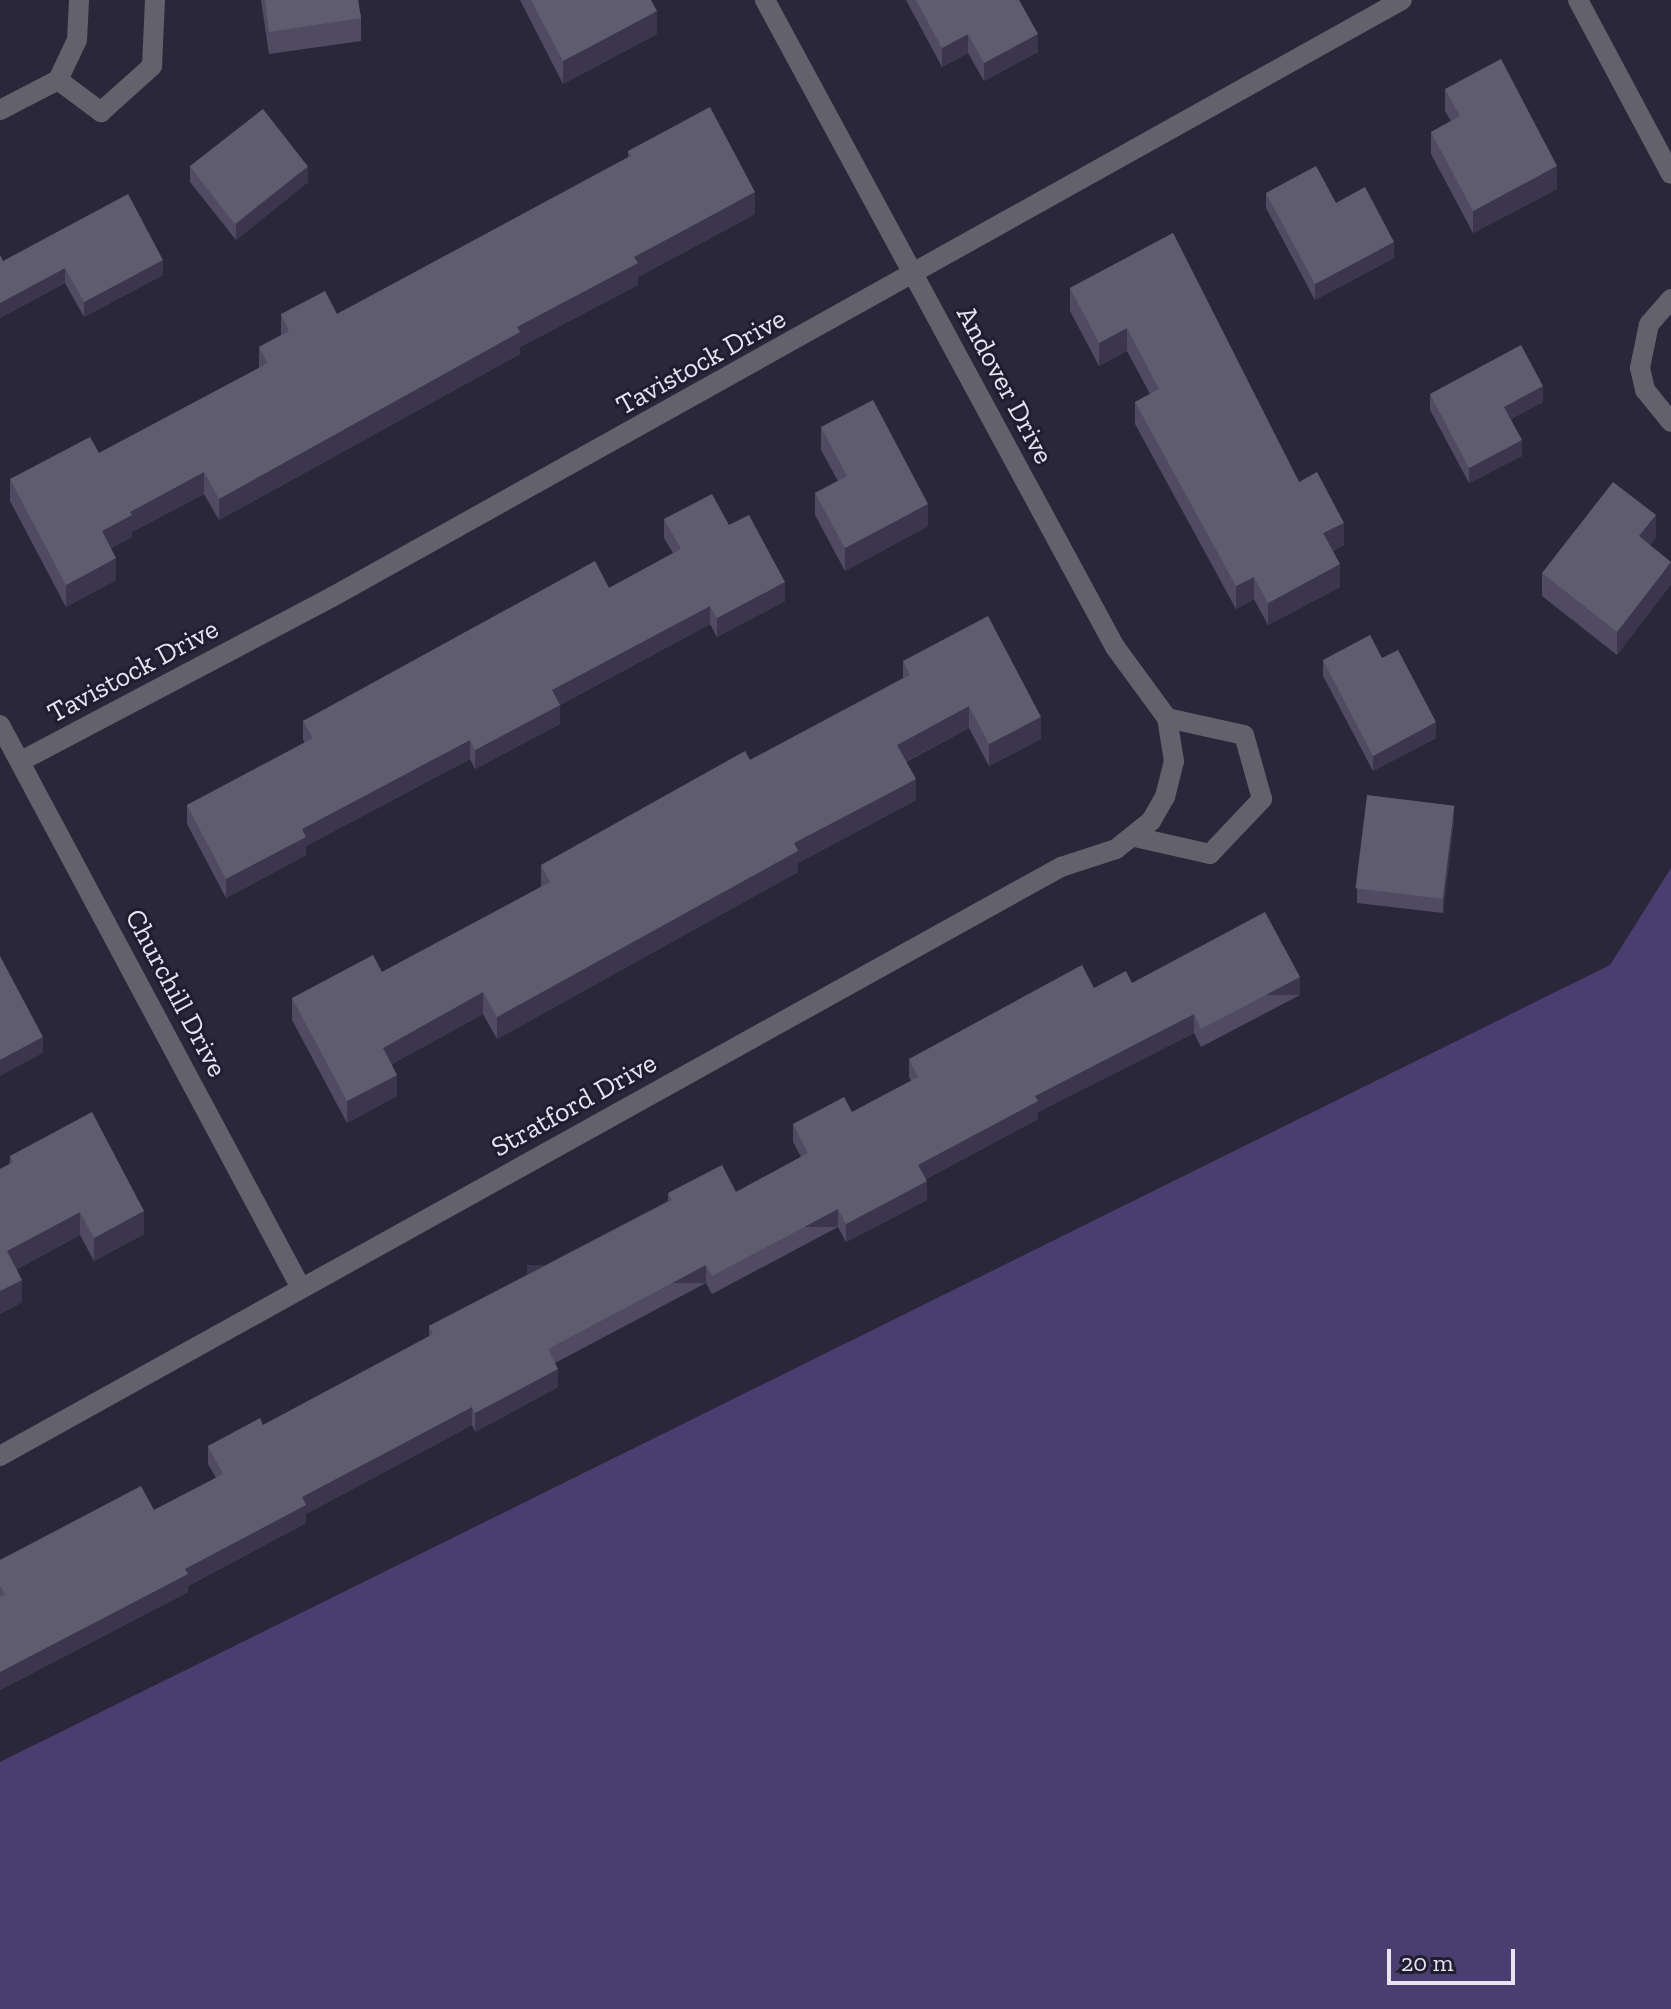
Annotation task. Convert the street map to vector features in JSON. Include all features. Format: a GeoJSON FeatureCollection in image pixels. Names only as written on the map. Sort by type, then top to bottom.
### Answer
{"type":"FeatureCollection","features":[{"type":"Feature","properties":{"kind":"street"},"geometry":{"type":"LineString","coordinates":[[0,110],[58,80],[77,40],[79,0]]}},
{"type":"Feature","properties":{"kind":"street"},"geometry":{"type":"LineString","coordinates":[[58,80],[101,112],[152,66],[155,0]]}},
{"type":"Feature","properties":{"kind":"street","name":"Andover Drive"},"geometry":{"type":"LineString","coordinates":[[765,0],[1115,647],[1167,718],[1174,761],[1165,797],[1135,837]]}},
{"type":"Feature","properties":{"kind":"street","name":"Tavistock Drive"},"geometry":{"type":"LineString","coordinates":[[21,761],[332,597],[914,276],[1402,0]]}},
{"type":"Feature","properties":{"kind":"street"},"geometry":{"type":"LineString","coordinates":[[1578,0],[1671,174]]}},
{"type":"Feature","properties":{"kind":"street"},"geometry":{"type":"LineString","coordinates":[[1671,299],[1649,324],[1641,345],[1640,368],[1645,390],[1671,422]]}},
{"type":"Feature","properties":{"kind":"street"},"geometry":{"type":"LineString","coordinates":[[1135,837],[1210,854],[1262,799],[1244,735],[1167,718]]}},
{"type":"Feature","properties":{"kind":"street","name":"Churchill Drive"},"geometry":{"type":"LineString","coordinates":[[0,725],[301,1288]]}},
{"type":"Feature","properties":{"kind":"street","name":"Stratford Drive"},"geometry":{"type":"LineString","coordinates":[[0,1456],[1061,867],[1135,837]]}},
{"type":"Feature","properties":{"kind":"shaded area"},"geometry":{"type":"Polygon","coordinates":[[[1671,868],[1671,2009],[0,2009],[0,1762],[1610,965],[1671,868]]]}},
{"type":"Feature","properties":{"kind":"building"},"geometry":{"type":"Polygon","coordinates":[[[265,0],[358,0],[361,18],[269,32],[265,0]]]}},
{"type":"Feature","properties":{"kind":"building"},"geometry":{"type":"Polygon","coordinates":[[[531,0],[651,0],[657,11],[563,61],[531,0]]]}},
{"type":"Feature","properties":{"kind":"building"},"geometry":{"type":"Polygon","coordinates":[[[916,0],[1019,0],[1038,34],[984,63],[968,34],[942,48],[916,0]]]}},
{"type":"Feature","properties":{"kind":"building"},"geometry":{"type":"Polygon","coordinates":[[[1501,59],[1557,166],[1473,211],[1431,132],[1460,116],[1445,89],[1501,59]]]}},
{"type":"Feature","properties":{"kind":"building"},"geometry":{"type":"Polygon","coordinates":[[[710,107],[755,192],[634,257],[638,263],[517,327],[520,332],[219,499],[204,472],[130,512],[132,515],[102,531],[116,558],[66,585],[10,479],[90,437],[99,453],[268,363],[259,347],[289,331],[281,314],[325,291],[337,314],[631,156],[628,151],[710,107]]]}},
{"type":"Feature","properties":{"kind":"building"},"geometry":{"type":"Polygon","coordinates":[[[263,109],[308,167],[235,224],[190,166],[263,109]]]}},
{"type":"Feature","properties":{"kind":"building"},"geometry":{"type":"Polygon","coordinates":[[[1316,166],[1336,203],[1365,187],[1394,242],[1315,284],[1266,193],[1316,166]]]}},
{"type":"Feature","properties":{"kind":"building"},"geometry":{"type":"Polygon","coordinates":[[[128,194],[163,260],[84,302],[65,268],[0,303],[0,255],[3,261],[128,194]]]}},
{"type":"Feature","properties":{"kind":"building"},"geometry":{"type":"Polygon","coordinates":[[[1173,233],[1299,482],[1317,472],[1344,523],[1323,533],[1340,564],[1268,603],[1254,577],[1236,586],[1135,402],[1159,389],[1127,328],[1099,343],[1070,288],[1173,233]]]}},
{"type":"Feature","properties":{"kind":"building"},"geometry":{"type":"Polygon","coordinates":[[[1521,345],[1543,386],[1504,407],[1522,440],[1469,468],[1430,394],[1521,345]]]}},
{"type":"Feature","properties":{"kind":"building"},"geometry":{"type":"Polygon","coordinates":[[[873,400],[928,504],[845,548],[815,493],[847,476],[821,427],[873,400]]]}},
{"type":"Feature","properties":{"kind":"building"},"geometry":{"type":"Polygon","coordinates":[[[1613,482],[1656,515],[1639,536],[1671,562],[1617,632],[1542,573],[1613,482]]]}},
{"type":"Feature","properties":{"kind":"building"},"geometry":{"type":"Polygon","coordinates":[[[712,494],[729,525],[749,515],[785,582],[717,618],[710,606],[552,690],[560,705],[475,750],[470,740],[302,829],[306,837],[226,879],[187,805],[313,738],[303,721],[595,561],[609,588],[681,549],[664,519],[712,494]]]}},
{"type":"Feature","properties":{"kind":"building"},"geometry":{"type":"Polygon","coordinates":[[[988,616],[1041,717],[989,744],[969,706],[897,745],[916,779],[794,843],[798,851],[497,1017],[483,992],[383,1048],[397,1075],[347,1101],[292,998],[373,955],[382,972],[550,882],[541,865],[745,751],[750,760],[910,675],[903,661],[988,616]]]}},
{"type":"Feature","properties":{"kind":"building"},"geometry":{"type":"Polygon","coordinates":[[[1370,635],[1382,658],[1398,650],[1436,722],[1373,756],[1323,660],[1370,635]]]}},
{"type":"Feature","properties":{"kind":"building"},"geometry":{"type":"Polygon","coordinates":[[[1367,795],[1454,806],[1443,899],[1356,888],[1367,795]]]}},
{"type":"Feature","properties":{"kind":"building"},"geometry":{"type":"Polygon","coordinates":[[[1265,912],[1300,977],[1201,1029],[1194,1014],[1035,1096],[1038,1101],[918,1165],[927,1181],[846,1224],[838,1209],[712,1276],[706,1265],[548,1349],[558,1369],[475,1413],[472,1407],[302,1497],[306,1505],[185,1569],[188,1574],[0,1672],[0,1597],[5,1595],[0,1585],[0,1560],[141,1486],[154,1510],[223,1474],[208,1446],[260,1418],[263,1425],[433,1334],[429,1326],[672,1200],[668,1193],[722,1165],[736,1192],[808,1153],[793,1124],[844,1097],[852,1112],[918,1077],[909,1059],[1082,965],[1094,988],[1126,971],[1132,983],[1265,912]]]}},
{"type":"Feature","properties":{"kind":"building"},"geometry":{"type":"Polygon","coordinates":[[[0,956],[43,1037],[0,1060],[0,956]]]}},
{"type":"Feature","properties":{"kind":"building"},"geometry":{"type":"Polygon","coordinates":[[[92,1112],[144,1211],[94,1238],[80,1212],[7,1251],[22,1280],[0,1291],[0,1169],[13,1162],[10,1156],[92,1112]]]}}]}
